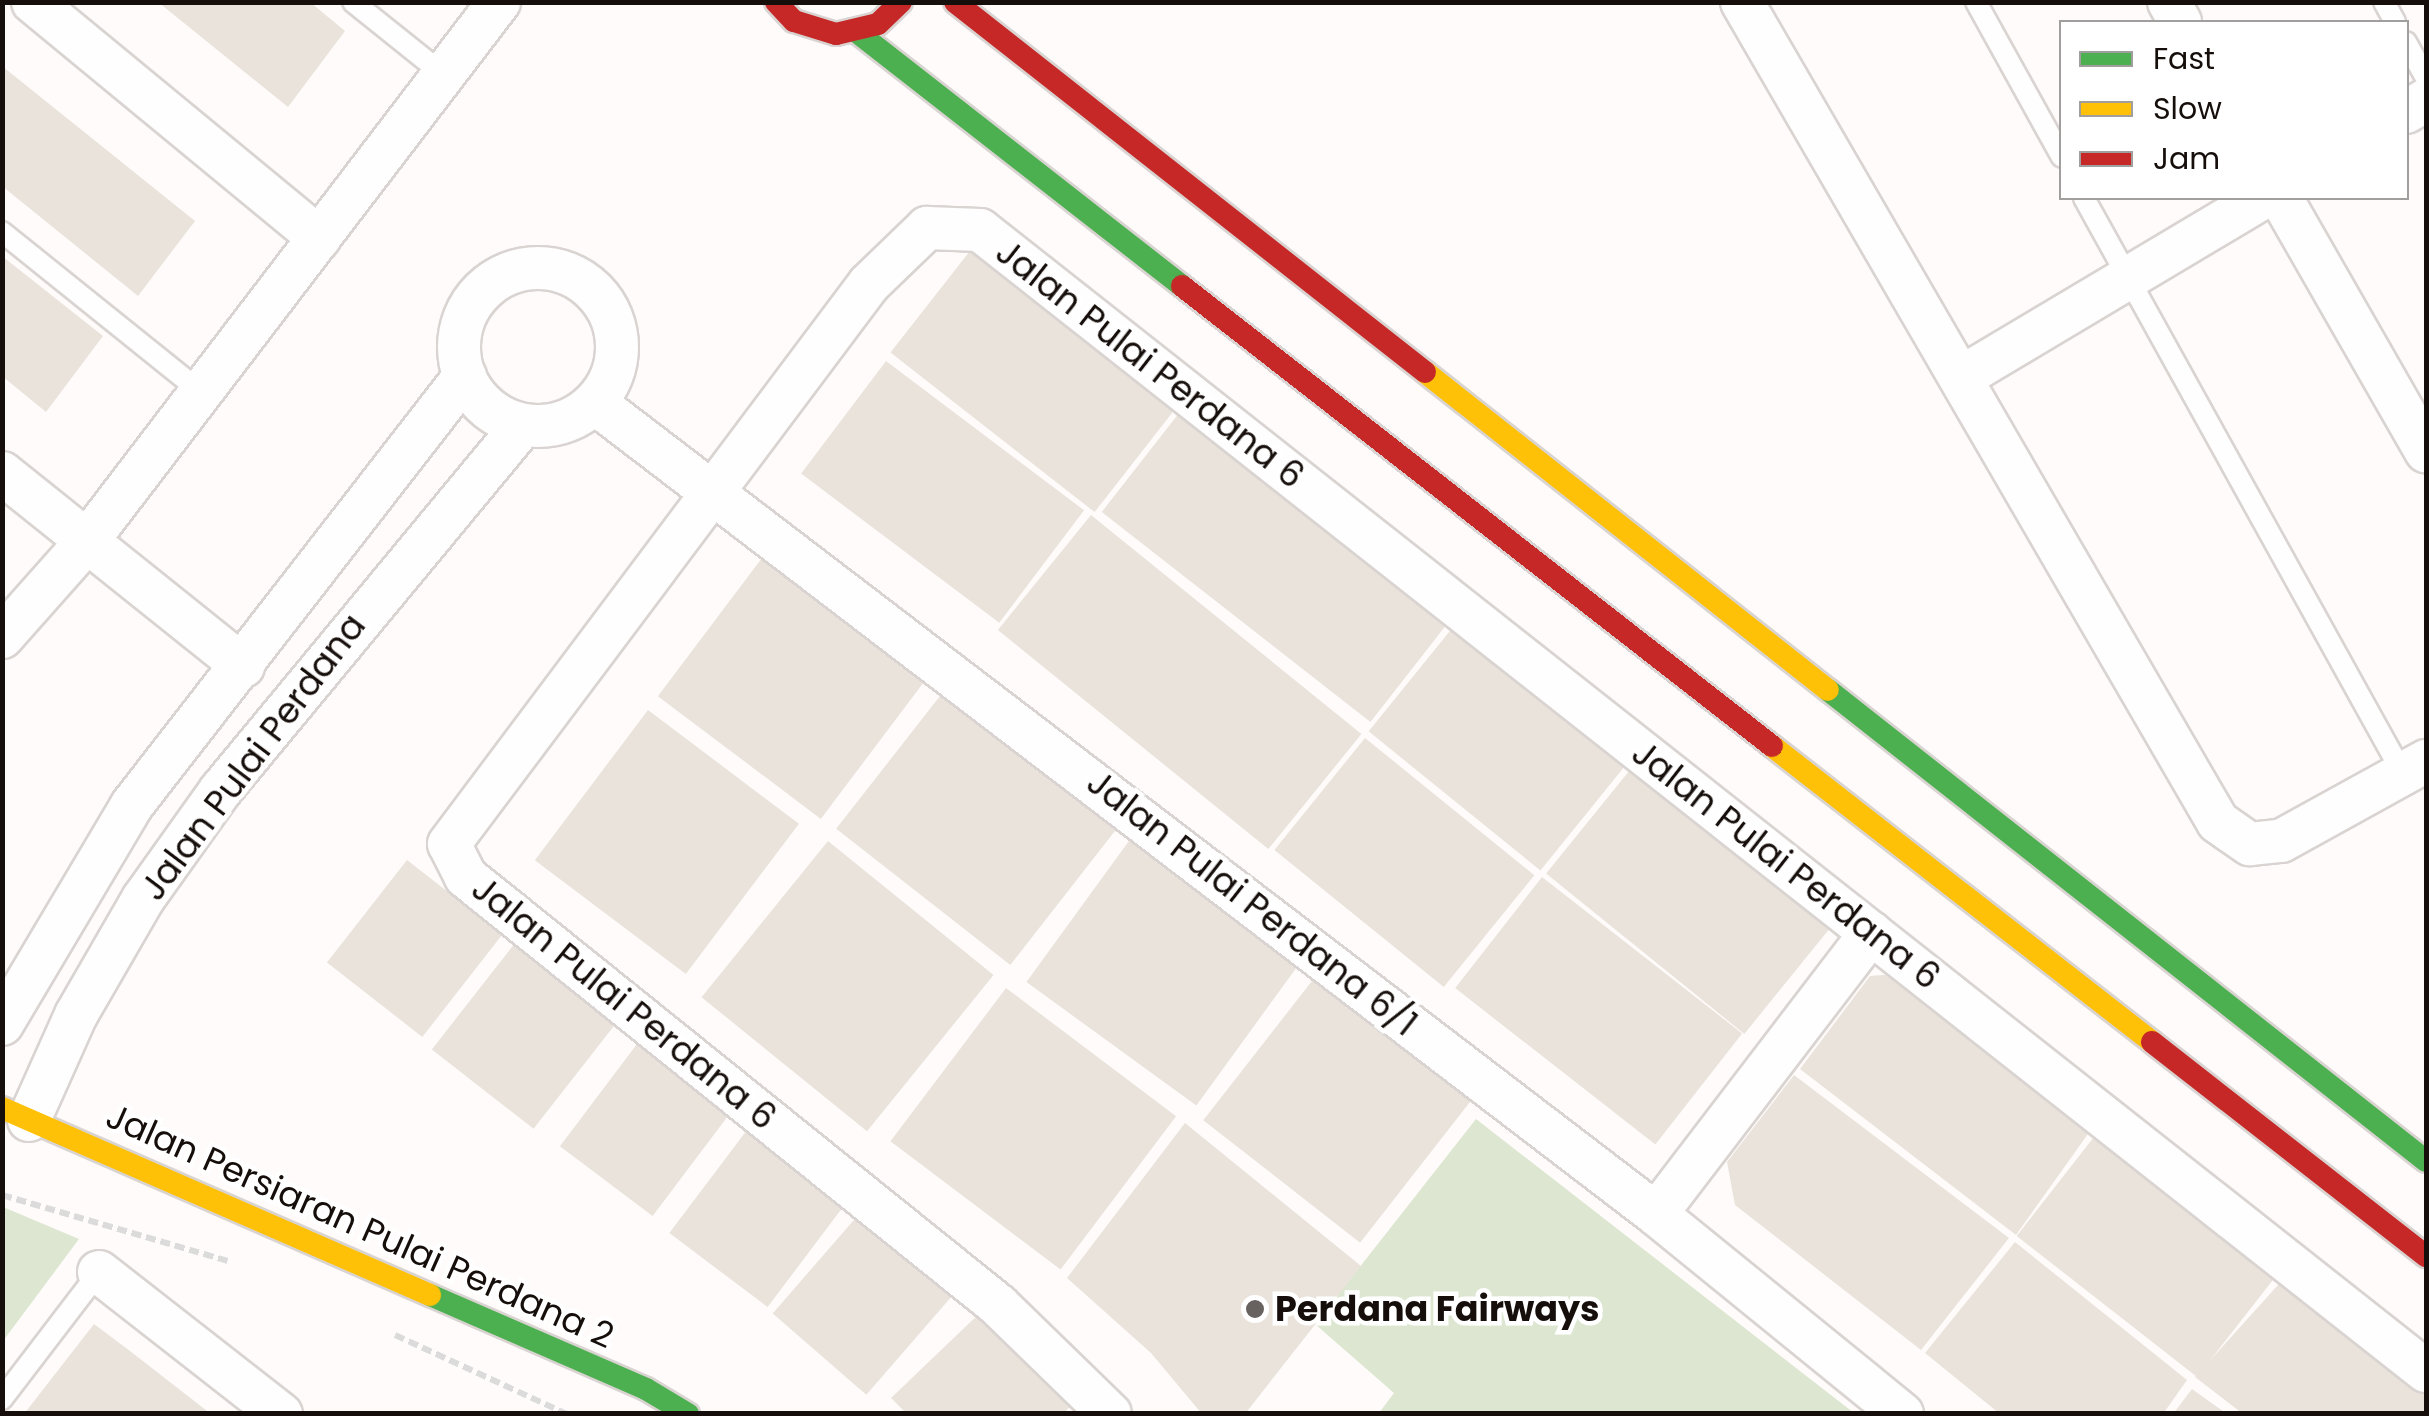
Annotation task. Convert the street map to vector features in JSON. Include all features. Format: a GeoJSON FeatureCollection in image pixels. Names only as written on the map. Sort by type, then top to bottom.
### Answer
{"type":"FeatureCollection","features":[{"type":"Feature","properties":{"kind":"street"},"geometry":{"type":"LineString","coordinates":[[33,2],[320,238]]}},
{"type":"Feature","properties":{"kind":"street"},"geometry":{"type":"LineString","coordinates":[[2,637],[88,540],[499,2]]}},
{"type":"Feature","properties":{"kind":"street"},"geometry":{"type":"LineString","coordinates":[[776,2],[814,30],[857,32],[2426,1256]]}},
{"type":"Feature","properties":{"kind":"street"},"geometry":{"type":"LineString","coordinates":[[857,32],[900,2]]}},
{"type":"Feature","properties":{"kind":"street"},"geometry":{"type":"LineString","coordinates":[[955,2],[2426,1161]]}},
{"type":"Feature","properties":{"kind":"street"},"geometry":{"type":"LineString","coordinates":[[1742,2],[2218,822],[2250,844],[2281,841],[2414,767]]}},
{"type":"Feature","properties":{"kind":"street"},"geometry":{"type":"LineString","coordinates":[[1962,378],[2259,200]]}},
{"type":"Feature","properties":{"kind":"street"},"geometry":{"type":"LineString","coordinates":[[2282,200],[2426,452]]}},
{"type":"Feature","properties":{"kind":"street","name":"Jalan Pulai Perdana 6"},"geometry":{"type":"LineString","coordinates":[[1110,1414],[998,1304],[455,862],[449,844],[868,284],[927,228],[980,230],[2426,1371]]}},
{"type":"Feature","properties":{"kind":"street"},"geometry":{"type":"LineString","coordinates":[[541,268],[589,286],[616,330],[610,382],[595,403],[549,426],[523,424],[478,399],[465,376],[459,350],[474,301],[515,271],[541,268]]}},
{"type":"Feature","properties":{"kind":"street","name":"Jalan Pulai Perdana"},"geometry":{"type":"LineString","coordinates":[[2,1024],[132,805],[465,376]]}},
{"type":"Feature","properties":{"kind":"street","name":"Jalan Pulai Perdana 6/1"},"geometry":{"type":"LineString","coordinates":[[595,403],[714,488],[1656,1214],[1902,1414]]}},
{"type":"Feature","properties":{"kind":"street","name":"Jalan Pulai Perdana"},"geometry":{"type":"LineString","coordinates":[[16,1114],[220,791],[523,424]]}},
{"type":"Feature","properties":{"kind":"street"},"geometry":{"type":"LineString","coordinates":[[2,473],[243,666]]}},
{"type":"Feature","properties":{"kind":"street"},"geometry":{"type":"LineString","coordinates":[[1656,1214],[1871,933]]}},
{"type":"Feature","properties":{"kind":"street","name":"Jalan Persiaran Pulai Perdana 2"},"geometry":{"type":"LineString","coordinates":[[16,1114],[646,1389],[688,1414]]}},
{"type":"Feature","properties":{"kind":"street"},"geometry":{"type":"LineString","coordinates":[[99,1272],[281,1414]]}},
{"type":"Feature","properties":{"kind":"lane"},"geometry":{"type":"LineString","coordinates":[[353,2],[443,74]]}},
{"type":"Feature","properties":{"kind":"lane"},"geometry":{"type":"LineString","coordinates":[[1976,2],[2059,152]]}},
{"type":"Feature","properties":{"kind":"lane"},"geometry":{"type":"LineString","coordinates":[[2409,47],[2426,78]]}},
{"type":"Feature","properties":{"kind":"lane"},"geometry":{"type":"LineString","coordinates":[[2085,200],[2414,767]]}},
{"type":"Feature","properties":{"kind":"lane"},"geometry":{"type":"LineString","coordinates":[[2,232],[202,393]]}},
{"type":"Feature","properties":{"kind":"lane"},"geometry":{"type":"LineString","coordinates":[[2,1399],[99,1272]]}},
{"type":"Feature","properties":{"kind":"path"},"geometry":{"type":"LineString","coordinates":[[2,1195],[246,1266]]}},
{"type":"Feature","properties":{"kind":"path"},"geometry":{"type":"LineString","coordinates":[[388,1331],[567,1414]]}},
{"type":"Feature","properties":{"kind":"green space"},"geometry":{"type":"Polygon","coordinates":[[[1476,1119],[1854,1413],[1379,1413],[1394,1393],[1315,1324],[1476,1119]]]}},
{"type":"Feature","properties":{"kind":"green space"},"geometry":{"type":"Polygon","coordinates":[[[3,1207],[79,1239],[3,1341],[3,1207]]]}},
{"type":"Feature","properties":{"kind":"building"},"geometry":{"type":"Polygon","coordinates":[[[158,2],[310,2],[345,31],[288,107],[158,2]]]}},
{"type":"Feature","properties":{"kind":"building"},"geometry":{"type":"Polygon","coordinates":[[[2,66],[195,221],[138,296],[2,186],[2,66]]]}},
{"type":"Feature","properties":{"kind":"building"},"geometry":{"type":"Polygon","coordinates":[[[973,247],[1177,406],[1095,512],[891,353],[973,247]]]}},
{"type":"Feature","properties":{"kind":"building"},"geometry":{"type":"Polygon","coordinates":[[[2,256],[103,336],[46,412],[2,376],[2,256]]]}},
{"type":"Feature","properties":{"kind":"building"},"geometry":{"type":"Polygon","coordinates":[[[886,361],[1084,510],[999,623],[801,474],[886,361]]]}},
{"type":"Feature","properties":{"kind":"building"},"geometry":{"type":"Polygon","coordinates":[[[1183,408],[1452,618],[1370,722],[1102,512],[1183,408]]]}},
{"type":"Feature","properties":{"kind":"building"},"geometry":{"type":"Polygon","coordinates":[[[1091,515],[1361,734],[1268,849],[998,630],[1091,515]]]}},
{"type":"Feature","properties":{"kind":"building"},"geometry":{"type":"Polygon","coordinates":[[[768,550],[931,673],[821,819],[658,696],[768,550]]]}},
{"type":"Feature","properties":{"kind":"building"},"geometry":{"type":"Polygon","coordinates":[[[1458,621],[1630,760],[1540,870],[1369,731],[1458,621]]]}},
{"type":"Feature","properties":{"kind":"building"},"geometry":{"type":"Polygon","coordinates":[[[947,687],[1121,823],[1010,965],[836,829],[947,687]]]}},
{"type":"Feature","properties":{"kind":"building"},"geometry":{"type":"Polygon","coordinates":[[[648,710],[799,824],[686,974],[535,860],[648,710]]]}},
{"type":"Feature","properties":{"kind":"building"},"geometry":{"type":"Polygon","coordinates":[[[1365,738],[1534,875],[1444,987],[1274,850],[1365,738]]]}},
{"type":"Feature","properties":{"kind":"building"},"geometry":{"type":"Polygon","coordinates":[[[1638,760],[1836,920],[1744,1034],[1546,873],[1638,760]]]}},
{"type":"Feature","properties":{"kind":"building"},"geometry":{"type":"Polygon","coordinates":[[[1134,834],[1304,957],[1196,1105],[1026,982],[1134,834]]]}},
{"type":"Feature","properties":{"kind":"building"},"geometry":{"type":"Polygon","coordinates":[[[828,841],[994,975],[867,1131],[702,997],[828,841]]]}},
{"type":"Feature","properties":{"kind":"building"},"geometry":{"type":"Polygon","coordinates":[[[407,860],[502,934],[422,1037],[327,962],[407,860]]]}},
{"type":"Feature","properties":{"kind":"building"},"geometry":{"type":"Polygon","coordinates":[[[1542,877],[1742,1033],[1655,1144],[1455,988],[1542,877]]]}},
{"type":"Feature","properties":{"kind":"building"},"geometry":{"type":"Polygon","coordinates":[[[515,943],[617,1022],[534,1129],[432,1049],[515,943]]]}},
{"type":"Feature","properties":{"kind":"building"},"geometry":{"type":"Polygon","coordinates":[[[1319,972],[1476,1095],[1360,1243],[1203,1120],[1319,972]]]}},
{"type":"Feature","properties":{"kind":"building"},"geometry":{"type":"Polygon","coordinates":[[[1907,973],[2095,1124],[2016,1235],[1800,1069],[1870,976],[1907,973]]]}},
{"type":"Feature","properties":{"kind":"building"},"geometry":{"type":"Polygon","coordinates":[[[1006,988],[1176,1116],[1061,1270],[890,1141],[1006,988]]]}},
{"type":"Feature","properties":{"kind":"building"},"geometry":{"type":"Polygon","coordinates":[[[637,1044],[730,1114],[653,1216],[560,1146],[637,1044]]]}},
{"type":"Feature","properties":{"kind":"building"},"geometry":{"type":"Polygon","coordinates":[[[1794,1075],[2009,1238],[1921,1350],[1735,1205],[1727,1162],[1794,1075]]]}},
{"type":"Feature","properties":{"kind":"building"},"geometry":{"type":"Polygon","coordinates":[[[1185,1123],[1361,1266],[1245,1414],[1202,1414],[1151,1353],[1067,1278],[1185,1123]]]}},
{"type":"Feature","properties":{"kind":"building"},"geometry":{"type":"Polygon","coordinates":[[[750,1126],[848,1200],[768,1307],[669,1233],[750,1126]]]}},
{"type":"Feature","properties":{"kind":"building"},"geometry":{"type":"Polygon","coordinates":[[[2101,1128],[2281,1269],[2197,1377],[2017,1236],[2101,1128]]]}},
{"type":"Feature","properties":{"kind":"building"},"geometry":{"type":"Polygon","coordinates":[[[860,1213],[954,1294],[866,1395],[773,1313],[860,1213]]]}},
{"type":"Feature","properties":{"kind":"building"},"geometry":{"type":"Polygon","coordinates":[[[2015,1242],[2187,1380],[2163,1414],[2000,1414],[1925,1353],[2015,1242]]]}},
{"type":"Feature","properties":{"kind":"building"},"geometry":{"type":"Polygon","coordinates":[[[2288,1274],[2426,1384],[2426,1414],[2243,1414],[2195,1377],[2288,1274]]]}},
{"type":"Feature","properties":{"kind":"building"},"geometry":{"type":"Polygon","coordinates":[[[984,1309],[1075,1401],[1063,1414],[907,1414],[891,1398],[984,1309]]]}},
{"type":"Feature","properties":{"kind":"building"},"geometry":{"type":"Polygon","coordinates":[[[94,1324],[130,1351],[211,1414],[24,1414],[94,1324]]]}},
{"type":"Feature","properties":{"kind":"building"},"geometry":{"type":"Polygon","coordinates":[[[2192,1389],[2227,1414],[2173,1414],[2192,1389]]]}},
{"type":"Feature","properties":{"kind":"traffic: fast"},"geometry":{"type":"LineString","coordinates":[[857,32],[1182,286]]}},
{"type":"Feature","properties":{"kind":"traffic: fast"},"geometry":{"type":"LineString","coordinates":[[1828,690],[2426,1161]]}},
{"type":"Feature","properties":{"kind":"traffic: fast"},"geometry":{"type":"LineString","coordinates":[[430,1295],[646,1389],[688,1414]]}},
{"type":"Feature","properties":{"kind":"traffic: slow"},"geometry":{"type":"LineString","coordinates":[[1425,372],[1828,690]]}},
{"type":"Feature","properties":{"kind":"traffic: slow"},"geometry":{"type":"LineString","coordinates":[[1772,746],[2152,1042]]}},
{"type":"Feature","properties":{"kind":"traffic: slow"},"geometry":{"type":"LineString","coordinates":[[2,1108],[430,1295]]}},
{"type":"Feature","properties":{"kind":"traffic: jam"},"geometry":{"type":"LineString","coordinates":[[776,2],[794,21],[836,34],[878,24],[901,2]]}},
{"type":"Feature","properties":{"kind":"traffic: jam"},"geometry":{"type":"LineString","coordinates":[[955,2],[1425,372]]}},
{"type":"Feature","properties":{"kind":"traffic: jam"},"geometry":{"type":"LineString","coordinates":[[1182,286],[1772,746]]}},
{"type":"Feature","properties":{"kind":"traffic: jam"},"geometry":{"type":"LineString","coordinates":[[2152,1042],[2426,1256]]}},
{"type":"Feature","properties":{"kind":"place","name":"Perdana Fairways"},"geometry":{"type":"Point","coordinates":[1255,1309]}}]}
